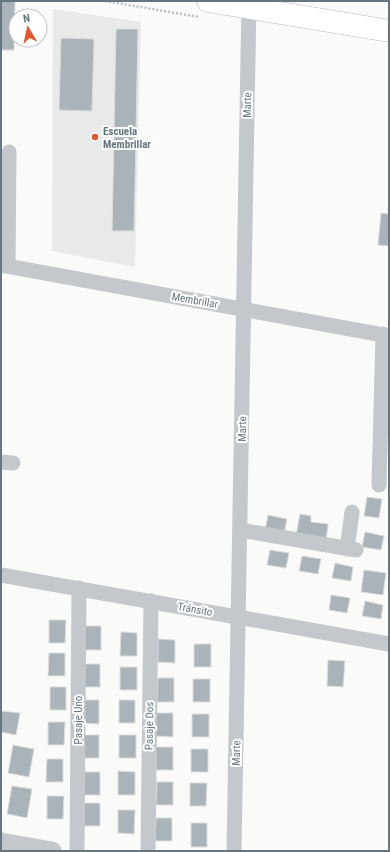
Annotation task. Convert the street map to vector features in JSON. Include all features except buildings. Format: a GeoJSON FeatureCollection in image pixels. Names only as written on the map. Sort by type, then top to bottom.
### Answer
{"type":"FeatureCollection","features":[{"type":"Feature","properties":{"kind":"main road"},"geometry":{"type":"LineString","coordinates":[[207,10],[248,4],[389,31]]}},
{"type":"Feature","properties":{"kind":"street","name":"Marte"},"geometry":{"type":"LineString","coordinates":[[234,851],[248,4]]}},
{"type":"Feature","properties":{"kind":"street","name":"Membrillar"},"geometry":{"type":"LineString","coordinates":[[8,152],[4,265],[386,335],[379,485]]}},
{"type":"Feature","properties":{"kind":"street"},"geometry":{"type":"LineString","coordinates":[[240,530],[351,550],[352,512]]}},
{"type":"Feature","properties":{"kind":"street","name":"Tránsito"},"geometry":{"type":"LineString","coordinates":[[1,574],[389,644]]}},
{"type":"Feature","properties":{"kind":"street","name":"Pasaje Uno"},"geometry":{"type":"LineString","coordinates":[[77,851],[79,588]]}},
{"type":"Feature","properties":{"kind":"street","name":"Pasaje Dos"},"geometry":{"type":"LineString","coordinates":[[148,851],[151,601]]}},
{"type":"Feature","properties":{"kind":"street"},"geometry":{"type":"LineString","coordinates":[[1,842],[52,851]]}},
{"type":"Feature","properties":{"kind":"path"},"geometry":{"type":"LineString","coordinates":[[105,1],[207,10]]}},
{"type":"Feature","properties":{"kind":"shaded area","name":"Escuela Membrillar"},"geometry":{"type":"Polygon","coordinates":[[[53,9],[141,22],[135,267],[52,251],[53,9]]]}},
{"type":"Feature","properties":{"kind":"place","name":"Escuela Membrillar"},"geometry":{"type":"Point","coordinates":[95,137]}}]}
